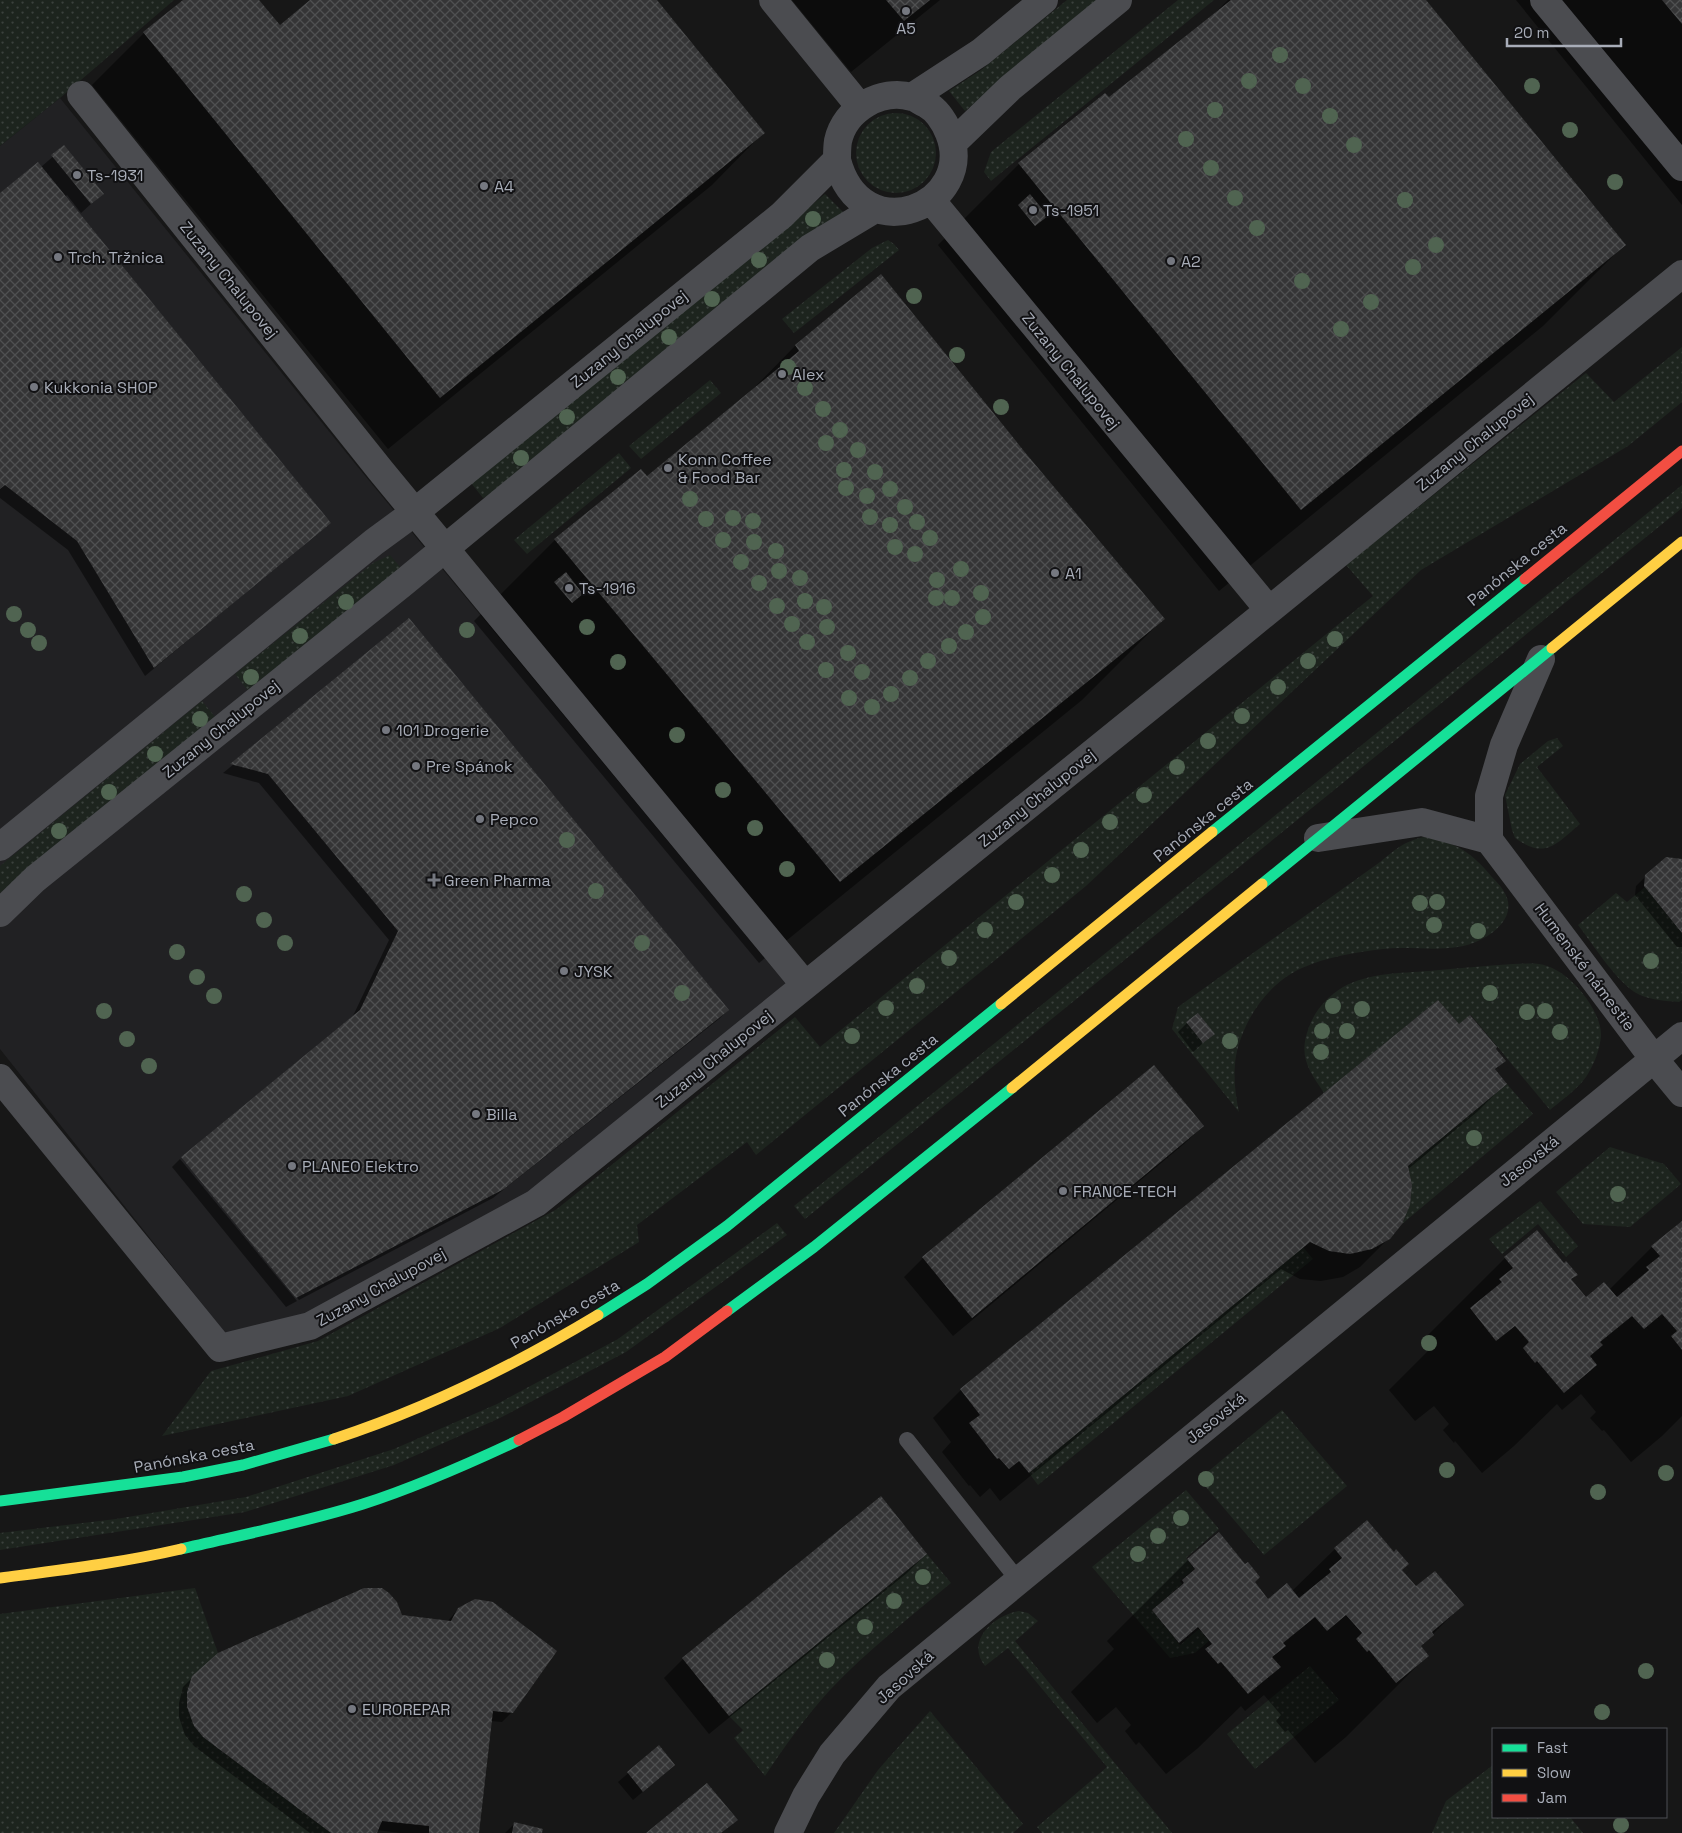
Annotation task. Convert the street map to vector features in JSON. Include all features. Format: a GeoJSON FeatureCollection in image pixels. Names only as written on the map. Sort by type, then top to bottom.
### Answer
{"type":"FeatureCollection","features":[{"type":"Feature","properties":{"kind":"main road","name":"Panónska cesta"},"geometry":{"type":"LineString","coordinates":[[0,1501],[185,1476],[242,1465],[322,1443],[398,1415],[480,1379],[536,1350],[621,1301],[749,1209],[1682,451]]}},
{"type":"Feature","properties":{"kind":"main road"},"geometry":{"type":"LineString","coordinates":[[0,1578],[89,1567],[142,1558],[309,1520],[417,1485],[517,1441],[563,1417],[665,1357],[765,1284],[1040,1065],[1682,542]]}},
{"type":"Feature","properties":{"kind":"street"},"geometry":{"type":"LineString","coordinates":[[773,0],[860,107]]}},
{"type":"Feature","properties":{"kind":"street"},"geometry":{"type":"LineString","coordinates":[[912,97],[982,52],[1044,0]]}},
{"type":"Feature","properties":{"kind":"street"},"geometry":{"type":"LineString","coordinates":[[953,143],[1035,67],[1118,0]]}},
{"type":"Feature","properties":{"kind":"street"},"geometry":{"type":"LineString","coordinates":[[1544,0],[1682,167]]}},
{"type":"Feature","properties":{"kind":"street","name":"Zuzany Chalupovej"},"geometry":{"type":"LineString","coordinates":[[81,95],[414,512],[805,985]]}},
{"type":"Feature","properties":{"kind":"street"},"geometry":{"type":"LineString","coordinates":[[894,95],[912,97],[931,107],[945,123],[953,143],[953,159],[950,174],[942,188],[931,200],[918,208],[904,212],[875,209],[861,201],[849,190],[841,176],[837,160],[838,140],[846,122],[860,107],[876,98],[894,95]]}},
{"type":"Feature","properties":{"kind":"street","name":"Zuzany Chalupovej"},"geometry":{"type":"LineString","coordinates":[[0,847],[374,542],[414,512],[782,216],[837,160]]}},
{"type":"Feature","properties":{"kind":"street","name":"Zuzany Chalupovej"},"geometry":{"type":"LineString","coordinates":[[931,200],[1269,610]]}},
{"type":"Feature","properties":{"kind":"street","name":"Zuzany Chalupovej"},"geometry":{"type":"LineString","coordinates":[[0,913],[29,884],[222,729],[810,248],[875,209]]}},
{"type":"Feature","properties":{"kind":"street","name":"Zuzany Chalupovej"},"geometry":{"type":"LineString","coordinates":[[0,1078],[220,1348],[310,1326],[536,1203],[1682,274]]}},
{"type":"Feature","properties":{"kind":"street"},"geometry":{"type":"LineString","coordinates":[[1318,838],[1422,822],[1489,840],[1489,796],[1504,745],[1540,659]]}},
{"type":"Feature","properties":{"kind":"street","name":"Humenské námestie"},"geometry":{"type":"LineString","coordinates":[[1489,840],[1654,1059],[1682,1093]]}},
{"type":"Feature","properties":{"kind":"street","name":"Jasovská"},"geometry":{"type":"LineString","coordinates":[[788,1833],[806,1796],[832,1754],[889,1687],[1682,1036]]}},
{"type":"Feature","properties":{"kind":"lane"},"geometry":{"type":"LineString","coordinates":[[907,1440],[1018,1580]]}},
{"type":"Feature","properties":{"kind":"shaded area"},"geometry":{"type":"Polygon","coordinates":[[[0,0],[174,0],[60,98],[0,146],[0,0]]]}},
{"type":"Feature","properties":{"kind":"shaded area"},"geometry":{"type":"Polygon","coordinates":[[[1067,0],[1101,0],[965,111],[949,91],[981,70],[1067,0]]]}},
{"type":"Feature","properties":{"kind":"shaded area"},"geometry":{"type":"Polygon","coordinates":[[[1178,0],[1214,0],[991,181],[984,172],[991,152],[1178,0]]]}},
{"type":"Feature","properties":{"kind":"shaded area"},"geometry":{"type":"Polygon","coordinates":[[[60,98],[357,466],[792,991],[532,1194],[241,1353],[0,1049],[0,146],[60,98]]]}},
{"type":"Feature","properties":{"kind":"shaded area"},"geometry":{"type":"Polygon","coordinates":[[[896,113],[911,116],[924,125],[933,138],[936,153],[933,168],[924,181],[911,190],[896,193],[881,190],[868,181],[859,168],[856,153],[859,138],[868,125],[881,116],[896,113]]]}},
{"type":"Feature","properties":{"kind":"shaded area"},"geometry":{"type":"Polygon","coordinates":[[[825,194],[843,212],[797,247],[496,492],[483,498],[471,483],[825,194]]]}},
{"type":"Feature","properties":{"kind":"shaded area"},"geometry":{"type":"Polygon","coordinates":[[[888,240],[899,250],[794,333],[782,319],[872,248],[888,240]]]}},
{"type":"Feature","properties":{"kind":"shaded area"},"geometry":{"type":"Polygon","coordinates":[[[1682,347],[1682,402],[1628,446],[1421,570],[1086,886],[756,1155],[747,1142],[637,1225],[639,1242],[500,1328],[348,1396],[162,1436],[211,1371],[318,1341],[557,1209],[795,1017],[820,1047],[1373,596],[1346,565],[1586,373],[1614,402],[1682,347]]]}},
{"type":"Feature","properties":{"kind":"shaded area"},"geometry":{"type":"Polygon","coordinates":[[[710,380],[721,393],[641,459],[629,446],[710,380]]]}},
{"type":"Feature","properties":{"kind":"shaded area"},"geometry":{"type":"Polygon","coordinates":[[[619,453],[631,468],[527,554],[514,540],[619,453]]]}},
{"type":"Feature","properties":{"kind":"shaded area"},"geometry":{"type":"Polygon","coordinates":[[[1682,485],[1682,508],[805,1219],[794,1206],[1682,485]]]}},
{"type":"Feature","properties":{"kind":"shaded area"},"geometry":{"type":"Polygon","coordinates":[[[390,555],[401,568],[249,692],[235,674],[373,563],[390,555]]]}},
{"type":"Feature","properties":{"kind":"shaded area"},"geometry":{"type":"Polygon","coordinates":[[[202,701],[216,718],[0,893],[0,866],[202,701]]]}},
{"type":"Feature","properties":{"kind":"shaded area"},"geometry":{"type":"Polygon","coordinates":[[[1557,738],[1563,746],[1537,767],[1580,824],[1550,847],[1543,849],[1535,848],[1515,838],[1505,795],[1520,764],[1548,741],[1557,738]]]}},
{"type":"Feature","properties":{"kind":"shaded area"},"geometry":{"type":"Polygon","coordinates":[[[1424,837],[1459,848],[1482,865],[1500,886],[1507,898],[1508,906],[1507,913],[1500,926],[1487,936],[1469,945],[1445,948],[1383,949],[1331,958],[1302,968],[1278,983],[1251,1016],[1239,1042],[1235,1063],[1235,1077],[1239,1112],[1172,1029],[1178,1007],[1395,850],[1406,843],[1424,837]]]}},
{"type":"Feature","properties":{"kind":"shaded area"},"geometry":{"type":"Polygon","coordinates":[[[1645,887],[1682,933],[1682,1000],[1679,1002],[1649,998],[1632,990],[1623,983],[1598,953],[1578,925],[1616,893],[1627,902],[1645,887]]]}},
{"type":"Feature","properties":{"kind":"shaded area"},"geometry":{"type":"Polygon","coordinates":[[[1513,964],[1543,965],[1566,976],[1591,1005],[1600,1026],[1600,1045],[1589,1072],[1577,1088],[1550,1110],[1471,1015],[1459,1024],[1438,1000],[1324,1093],[1313,1077],[1306,1062],[1304,1046],[1309,1027],[1323,1004],[1343,987],[1353,982],[1385,974],[1513,964]]]}},
{"type":"Feature","properties":{"kind":"shaded area"},"geometry":{"type":"Polygon","coordinates":[[[1507,1084],[1533,1114],[1402,1224],[1411,1195],[1408,1166],[1507,1084]]]}},
{"type":"Feature","properties":{"kind":"shaded area"},"geometry":{"type":"Polygon","coordinates":[[[1610,1147],[1664,1164],[1681,1184],[1630,1227],[1583,1224],[1556,1192],[1610,1147]]]}},
{"type":"Feature","properties":{"kind":"shaded area"},"geometry":{"type":"Polygon","coordinates":[[[1540,1201],[1578,1246],[1566,1257],[1538,1224],[1502,1254],[1489,1239],[1540,1201]]]}},
{"type":"Feature","properties":{"kind":"shaded area"},"geometry":{"type":"Polygon","coordinates":[[[777,1223],[787,1235],[626,1352],[500,1418],[394,1465],[245,1512],[0,1550],[0,1533],[116,1519],[246,1497],[394,1449],[497,1404],[618,1339],[777,1223]]]}},
{"type":"Feature","properties":{"kind":"shaded area"},"geometry":{"type":"Polygon","coordinates":[[[1303,1247],[1313,1259],[1038,1485],[1029,1473],[1303,1247]]]}},
{"type":"Feature","properties":{"kind":"shaded area"},"geometry":{"type":"Polygon","coordinates":[[[1282,1410],[1347,1486],[1264,1555],[1199,1479],[1282,1410]]]}},
{"type":"Feature","properties":{"kind":"shaded area"},"geometry":{"type":"Polygon","coordinates":[[[1186,1490],[1219,1529],[1186,1558],[1194,1569],[1180,1581],[1182,1584],[1152,1610],[1180,1645],[1199,1629],[1209,1641],[1195,1653],[1170,1658],[1092,1567],[1186,1490]]]}},
{"type":"Feature","properties":{"kind":"shaded area"},"geometry":{"type":"Polygon","coordinates":[[[927,1554],[951,1583],[874,1648],[830,1690],[796,1731],[765,1776],[734,1738],[743,1730],[729,1716],[927,1554]]]}},
{"type":"Feature","properties":{"kind":"shaded area"},"geometry":{"type":"Polygon","coordinates":[[[195,1588],[218,1653],[187,1707],[194,1726],[203,1737],[331,1833],[0,1833],[0,1614],[195,1588]]]}},
{"type":"Feature","properties":{"kind":"shaded area"},"geometry":{"type":"Polygon","coordinates":[[[1019,1611],[1028,1613],[1038,1621],[1015,1641],[1172,1833],[1042,1833],[1037,1827],[1107,1767],[1008,1648],[985,1666],[980,1657],[978,1647],[980,1639],[985,1631],[1000,1618],[1019,1611]]]}},
{"type":"Feature","properties":{"kind":"shaded area"},"geometry":{"type":"Polygon","coordinates":[[[1310,1666],[1339,1700],[1255,1769],[1227,1734],[1310,1666]]]}},
{"type":"Feature","properties":{"kind":"shaded area"},"geometry":{"type":"Polygon","coordinates":[[[930,1711],[1023,1824],[1013,1833],[834,1833],[878,1770],[930,1711]]]}},
{"type":"Feature","properties":{"kind":"shaded area"},"geometry":{"type":"Polygon","coordinates":[[[1492,1766],[1492,1818],[1571,1818],[1583,1833],[1432,1833],[1446,1801],[1492,1766]]]}},
{"type":"Feature","properties":{"kind":"building","name":"A4"},"geometry":{"type":"Polygon","coordinates":[[[183,0],[259,0],[280,25],[310,0],[657,0],[765,133],[440,398],[143,32],[183,0]]]}},
{"type":"Feature","properties":{"kind":"building","name":"A5"},"geometry":{"type":"Polygon","coordinates":[[[886,0],[930,0],[904,21],[886,0]]]}},
{"type":"Feature","properties":{"kind":"building","name":"A2"},"geometry":{"type":"Polygon","coordinates":[[[1231,0],[1426,0],[1626,245],[1301,510],[1018,163],[1105,93],[1109,97],[1231,0]]]}},
{"type":"Feature","properties":{"kind":"building"},"geometry":{"type":"Polygon","coordinates":[[[1662,0],[1682,0],[1682,24],[1662,0]]]}},
{"type":"Feature","properties":{"kind":"building","name":"Ts-1931"},"geometry":{"type":"Polygon","coordinates":[[[64,145],[104,194],[91,204],[51,155],[64,145]]]}},
{"type":"Feature","properties":{"kind":"building"},"geometry":{"type":"Polygon","coordinates":[[[38,162],[331,523],[154,668],[77,541],[5,485],[0,489],[0,193],[38,162]]]}},
{"type":"Feature","properties":{"kind":"building","name":"Ts-1951"},"geometry":{"type":"Polygon","coordinates":[[[1030,194],[1048,216],[1035,226],[1018,205],[1030,194]]]}},
{"type":"Feature","properties":{"kind":"building","name":"A1"},"geometry":{"type":"Polygon","coordinates":[[[881,274],[1028,456],[1165,619],[840,882],[554,539],[641,469],[647,476],[799,351],[795,345],[881,274]]]}},
{"type":"Feature","properties":{"kind":"building","name":"Ts-1916"},"geometry":{"type":"Polygon","coordinates":[[[566,572],[583,594],[572,603],[554,582],[566,572]]]}},
{"type":"Feature","properties":{"kind":"building"},"geometry":{"type":"Polygon","coordinates":[[[409,618],[729,1010],[504,1189],[296,1298],[181,1157],[360,1010],[398,931],[268,774],[230,764],[409,618]]]}},
{"type":"Feature","properties":{"kind":"building"},"geometry":{"type":"Polygon","coordinates":[[[1666,857],[1682,859],[1682,933],[1644,886],[1645,875],[1666,857]]]}},
{"type":"Feature","properties":{"kind":"building"},"geometry":{"type":"Polygon","coordinates":[[[1438,1000],[1459,1024],[1470,1015],[1497,1047],[1496,1049],[1506,1061],[1495,1069],[1507,1084],[1408,1166],[1412,1185],[1410,1205],[1402,1224],[1390,1239],[1372,1249],[1350,1254],[1329,1251],[1310,1242],[1029,1473],[1019,1461],[1009,1469],[999,1458],[997,1459],[969,1423],[980,1415],[960,1389],[1438,1000]]]}},
{"type":"Feature","properties":{"kind":"building"},"geometry":{"type":"Polygon","coordinates":[[[1198,1013],[1215,1034],[1203,1043],[1186,1022],[1198,1013]]]}},
{"type":"Feature","properties":{"kind":"building","name":"FRANCE-TECH"},"geometry":{"type":"Polygon","coordinates":[[[1154,1065],[1204,1126],[972,1318],[922,1257],[1154,1065]]]}},
{"type":"Feature","properties":{"kind":"building"},"geometry":{"type":"Polygon","coordinates":[[[1682,1221],[1682,1350],[1671,1336],[1677,1331],[1662,1314],[1644,1329],[1632,1316],[1600,1342],[1603,1345],[1590,1356],[1597,1365],[1564,1393],[1537,1361],[1535,1363],[1523,1348],[1529,1342],[1515,1326],[1496,1341],[1470,1308],[1502,1282],[1499,1279],[1513,1268],[1504,1257],[1537,1230],[1564,1263],[1566,1261],[1578,1275],[1571,1279],[1586,1297],[1604,1282],[1617,1297],[1649,1270],[1646,1267],[1660,1256],[1651,1246],[1682,1221]]]}},
{"type":"Feature","properties":{"kind":"building"},"geometry":{"type":"Polygon","coordinates":[[[881,1496],[927,1554],[729,1716],[682,1658],[881,1496]]]}},
{"type":"Feature","properties":{"kind":"building"},"geometry":{"type":"Polygon","coordinates":[[[1367,1520],[1394,1552],[1396,1549],[1409,1564],[1402,1570],[1416,1586],[1435,1571],[1464,1605],[1432,1632],[1434,1635],[1421,1646],[1429,1656],[1396,1683],[1369,1650],[1367,1652],[1356,1639],[1362,1633],[1346,1615],[1327,1631],[1315,1617],[1283,1643],[1286,1646],[1272,1657],[1281,1667],[1248,1694],[1221,1662],[1218,1664],[1205,1649],[1212,1644],[1198,1627],[1179,1643],[1152,1610],[1184,1583],[1182,1580],[1195,1569],[1187,1559],[1219,1532],[1245,1564],[1248,1562],[1260,1577],[1255,1582],[1268,1599],[1287,1583],[1299,1598],[1331,1572],[1329,1569],[1342,1558],[1334,1548],[1367,1520]]]}},
{"type":"Feature","properties":{"kind":"building","name":"EUROREPAR"},"geometry":{"type":"Polygon","coordinates":[[[364,1588],[382,1588],[397,1602],[402,1615],[451,1621],[458,1608],[475,1599],[493,1602],[557,1651],[513,1713],[493,1711],[479,1833],[429,1833],[429,1826],[382,1821],[377,1833],[331,1833],[203,1737],[194,1726],[187,1707],[187,1692],[192,1676],[218,1653],[364,1588]]]}},
{"type":"Feature","properties":{"kind":"building"},"geometry":{"type":"Polygon","coordinates":[[[659,1745],[675,1765],[643,1792],[627,1772],[659,1745]]]}},
{"type":"Feature","properties":{"kind":"building"},"geometry":{"type":"Polygon","coordinates":[[[707,1783],[738,1820],[721,1833],[646,1833],[707,1783]]]}},
{"type":"Feature","properties":{"kind":"building"},"geometry":{"type":"Polygon","coordinates":[[[514,1822],[543,1829],[542,1833],[512,1833],[514,1822]]]}},
{"type":"Feature","properties":{"kind":"traffic: fast"},"geometry":{"type":"LineString","coordinates":[[1212,832],[1525,579]]}},
{"type":"Feature","properties":{"kind":"traffic: fast"},"geometry":{"type":"LineString","coordinates":[[1262,884],[1552,648]]}},
{"type":"Feature","properties":{"kind":"traffic: fast"},"geometry":{"type":"LineString","coordinates":[[598,1315],[647,1284],[727,1226],[1001,1004]]}},
{"type":"Feature","properties":{"kind":"traffic: fast"},"geometry":{"type":"LineString","coordinates":[[727,1311],[814,1247],[1012,1088]]}},
{"type":"Feature","properties":{"kind":"traffic: fast"},"geometry":{"type":"LineString","coordinates":[[0,1501],[183,1477],[243,1465],[334,1439]]}},
{"type":"Feature","properties":{"kind":"traffic: fast"},"geometry":{"type":"LineString","coordinates":[[181,1549],[295,1523],[363,1504],[442,1475],[519,1440]]}},
{"type":"Feature","properties":{"kind":"traffic: slow"},"geometry":{"type":"LineString","coordinates":[[1552,648],[1682,542]]}},
{"type":"Feature","properties":{"kind":"traffic: slow"},"geometry":{"type":"LineString","coordinates":[[1001,1004],[1212,832]]}},
{"type":"Feature","properties":{"kind":"traffic: slow"},"geometry":{"type":"LineString","coordinates":[[1012,1088],[1262,884]]}},
{"type":"Feature","properties":{"kind":"traffic: slow"},"geometry":{"type":"LineString","coordinates":[[334,1439],[436,1400],[535,1351],[598,1315]]}},
{"type":"Feature","properties":{"kind":"traffic: slow"},"geometry":{"type":"LineString","coordinates":[[0,1578],[113,1562],[181,1549]]}},
{"type":"Feature","properties":{"kind":"traffic: jam"},"geometry":{"type":"LineString","coordinates":[[1525,579],[1682,451]]}},
{"type":"Feature","properties":{"kind":"traffic: jam"},"geometry":{"type":"LineString","coordinates":[[519,1440],[563,1417],[665,1357],[727,1311]]}},
{"type":"Feature","properties":{"kind":"place","name":"A5"},"geometry":{"type":"Point","coordinates":[906,11]}},
{"type":"Feature","properties":{"kind":"place","name":"Ts-1931"},"geometry":{"type":"Point","coordinates":[77,175]}},
{"type":"Feature","properties":{"kind":"place","name":"A4"},"geometry":{"type":"Point","coordinates":[484,186]}},
{"type":"Feature","properties":{"kind":"place","name":"Ts-1951"},"geometry":{"type":"Point","coordinates":[1033,210]}},
{"type":"Feature","properties":{"kind":"place","name":"Trch. Tržnica"},"geometry":{"type":"Point","coordinates":[58,257]}},
{"type":"Feature","properties":{"kind":"place","name":"A2"},"geometry":{"type":"Point","coordinates":[1171,261]}},
{"type":"Feature","properties":{"kind":"place","name":"Alex"},"geometry":{"type":"Point","coordinates":[782,374]}},
{"type":"Feature","properties":{"kind":"place","name":"Kukkonia SHOP"},"geometry":{"type":"Point","coordinates":[34,387]}},
{"type":"Feature","properties":{"kind":"place","name":"Konn Coffee & Food Bar"},"geometry":{"type":"Point","coordinates":[668,468]}},
{"type":"Feature","properties":{"kind":"place","name":"A1"},"geometry":{"type":"Point","coordinates":[1055,573]}},
{"type":"Feature","properties":{"kind":"place","name":"Ts-1916"},"geometry":{"type":"Point","coordinates":[569,588]}},
{"type":"Feature","properties":{"kind":"place","name":"101 Drogerie"},"geometry":{"type":"Point","coordinates":[386,730]}},
{"type":"Feature","properties":{"kind":"place","name":"Pre Spánok"},"geometry":{"type":"Point","coordinates":[416,766]}},
{"type":"Feature","properties":{"kind":"place","name":"Pepco"},"geometry":{"type":"Point","coordinates":[480,819]}},
{"type":"Feature","properties":{"kind":"place","name":"Green Pharma"},"geometry":{"type":"Point","coordinates":[434,880]}},
{"type":"Feature","properties":{"kind":"place","name":"JYSK"},"geometry":{"type":"Point","coordinates":[564,971]}},
{"type":"Feature","properties":{"kind":"place","name":"Billa"},"geometry":{"type":"Point","coordinates":[476,1114]}},
{"type":"Feature","properties":{"kind":"place","name":"PLANEO Elektro"},"geometry":{"type":"Point","coordinates":[292,1166]}},
{"type":"Feature","properties":{"kind":"place","name":"FRANCE-TECH"},"geometry":{"type":"Point","coordinates":[1063,1191]}},
{"type":"Feature","properties":{"kind":"place","name":"EUROREPAR"},"geometry":{"type":"Point","coordinates":[352,1709]}}]}
